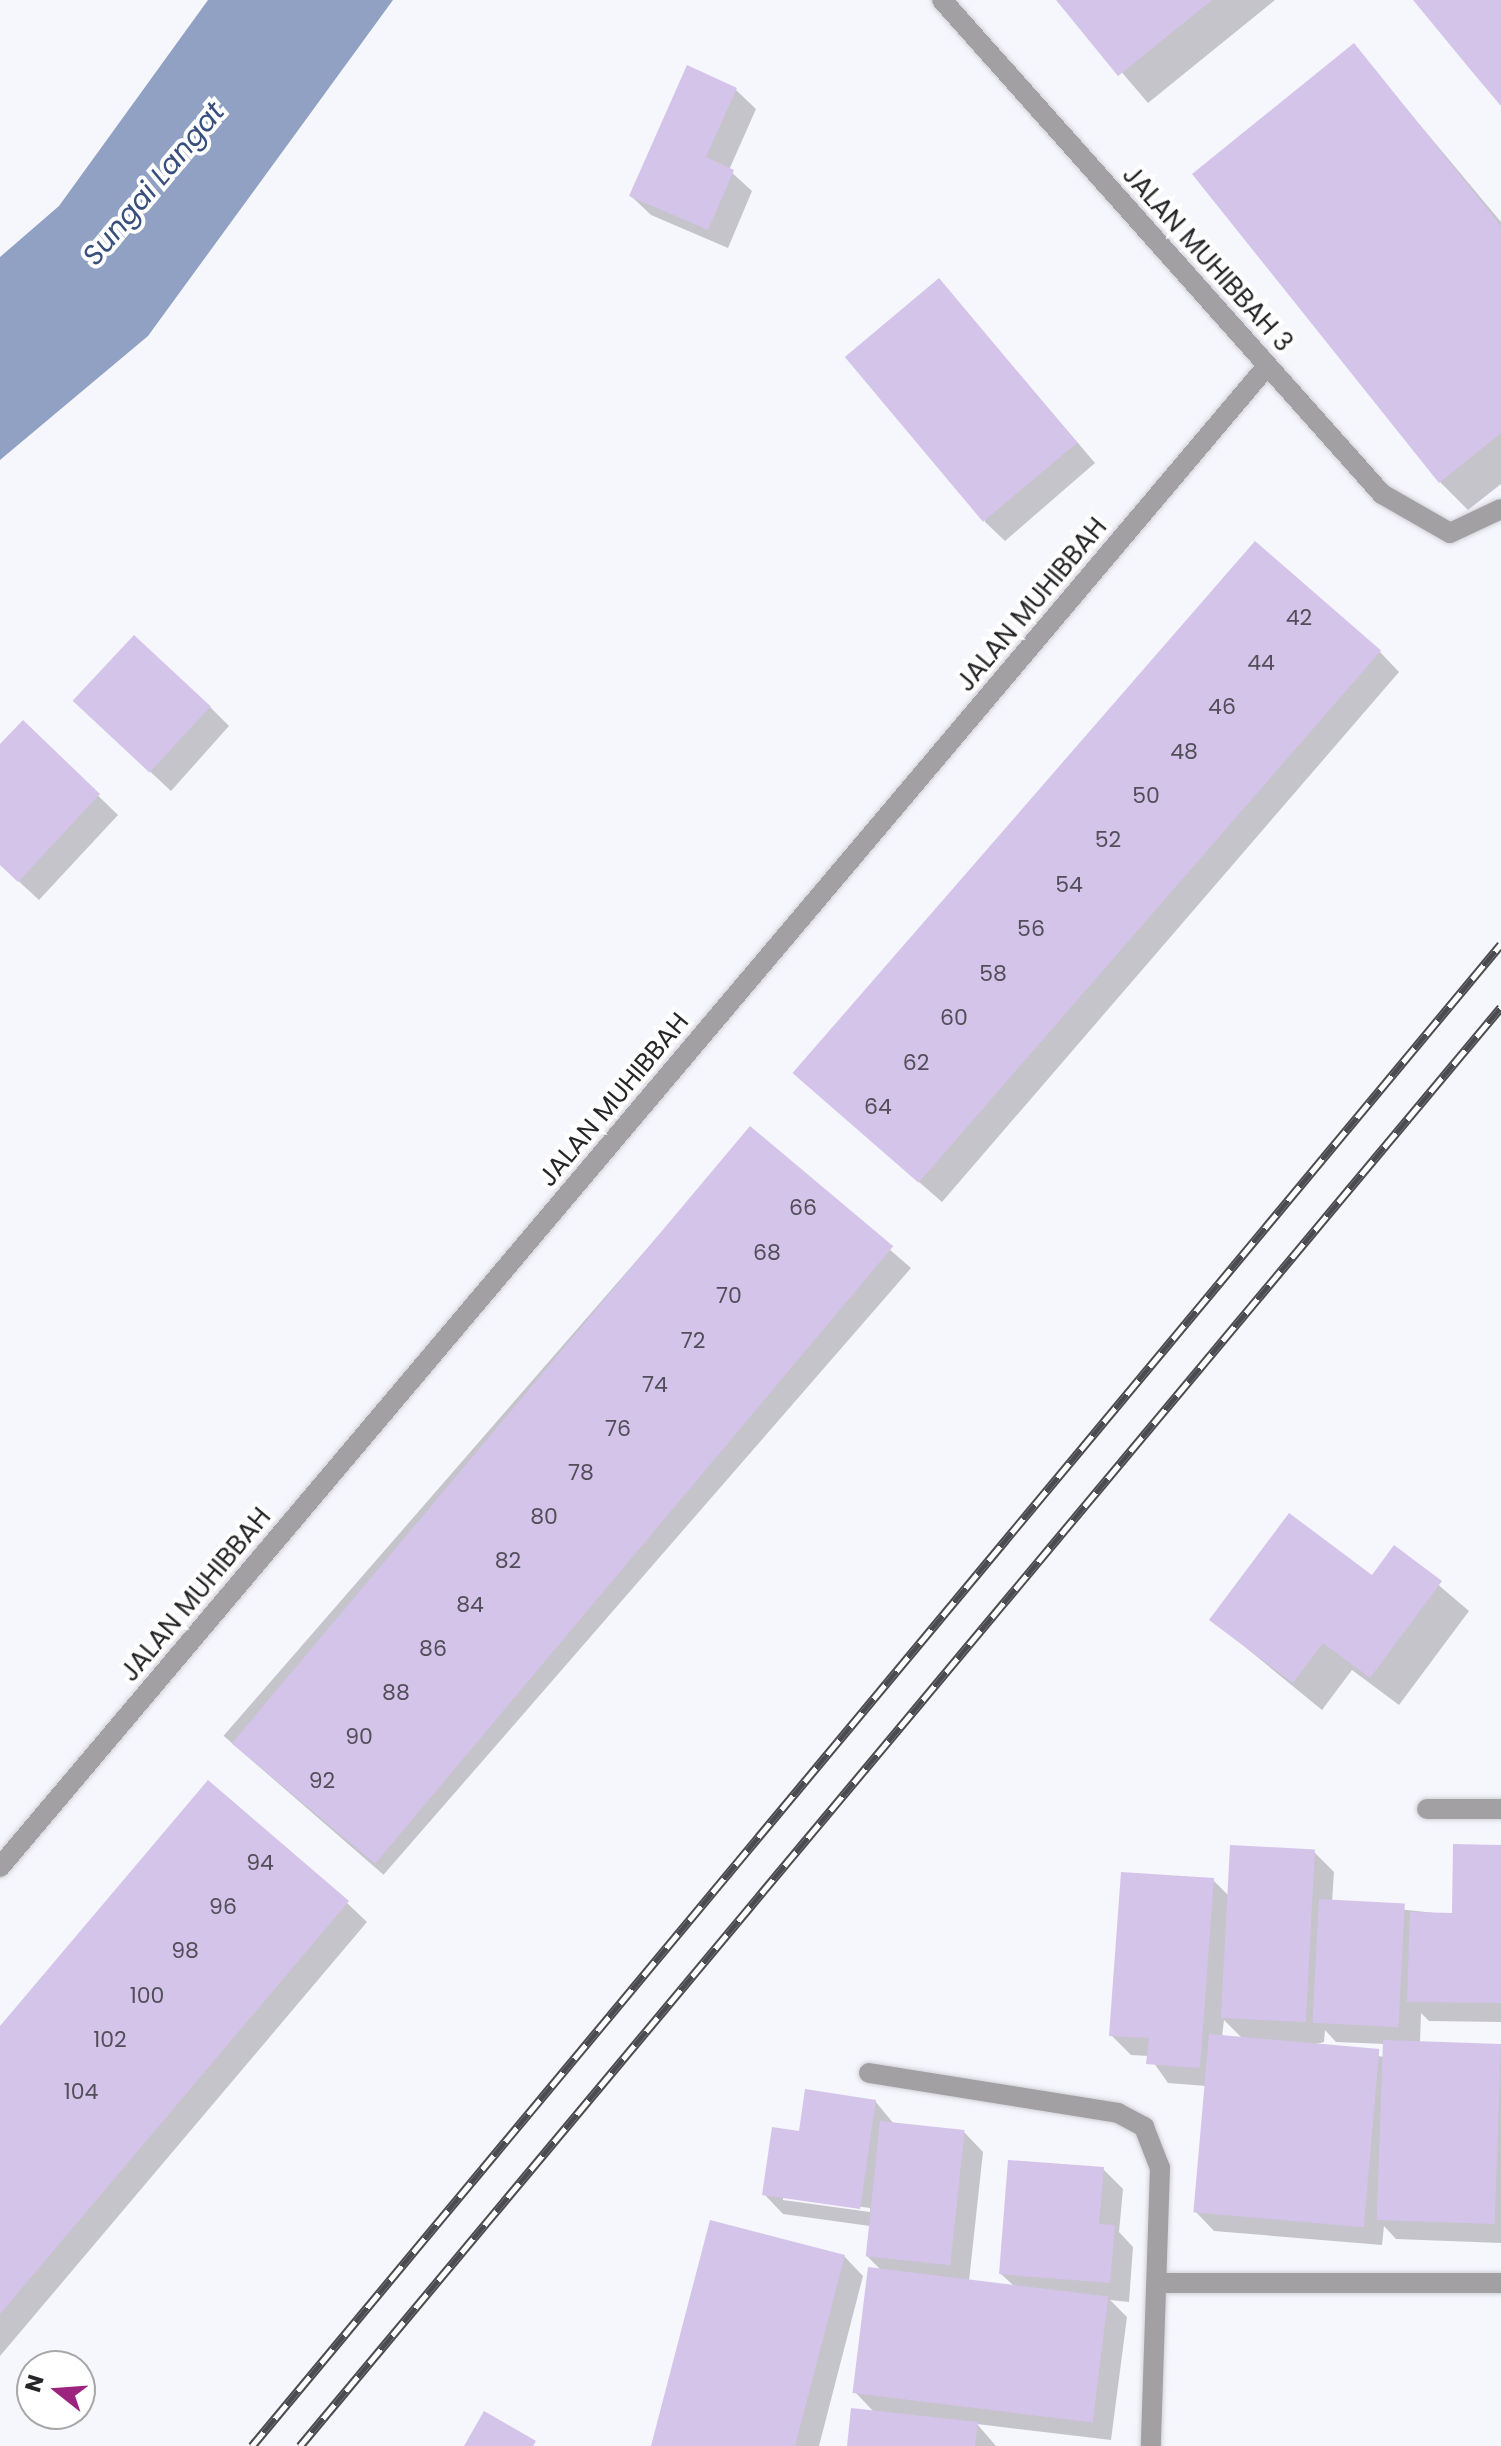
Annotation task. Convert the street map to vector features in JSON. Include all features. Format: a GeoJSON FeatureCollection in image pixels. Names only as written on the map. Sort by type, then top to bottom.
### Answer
{"type":"FeatureCollection","features":[{"type":"Feature","properties":{"kind":"street","name":"JALAN MUHIBBAH 3"},"geometry":{"type":"LineString","coordinates":[[942,0],[1382,494],[1450,533],[1501,509]]}},
{"type":"Feature","properties":{"kind":"street","name":"JALAN MUHIBBAH"},"geometry":{"type":"LineString","coordinates":[[0,1867],[1267,366]]}},
{"type":"Feature","properties":{"kind":"street"},"geometry":{"type":"LineString","coordinates":[[1427,1809],[1501,1809]]}},
{"type":"Feature","properties":{"kind":"street"},"geometry":{"type":"LineString","coordinates":[[869,2073],[1118,2113],[1144,2127],[1160,2168],[1161,2283],[1151,2446]]}},
{"type":"Feature","properties":{"kind":"street"},"geometry":{"type":"LineString","coordinates":[[1161,2283],[1501,2283]]}},
{"type":"Feature","properties":{"kind":"water","name":"Sungai Langat"},"geometry":{"type":"Polygon","coordinates":[[[208,0],[393,0],[148,336],[0,460],[0,257],[59,206],[208,0]]]}},
{"type":"Feature","properties":{"kind":"building"},"geometry":{"type":"Polygon","coordinates":[[[1056,0],[1212,0],[1118,76],[1056,0]]]}},
{"type":"Feature","properties":{"kind":"building"},"geometry":{"type":"Polygon","coordinates":[[[1413,0],[1501,0],[1501,106],[1474,74],[1413,0]]]}},
{"type":"Feature","properties":{"kind":"building"},"geometry":{"type":"Polygon","coordinates":[[[1354,43],[1501,226],[1501,433],[1439,483],[1192,174],[1354,43]]]}},
{"type":"Feature","properties":{"kind":"building"},"geometry":{"type":"Polygon","coordinates":[[[687,65],[737,88],[706,157],[734,170],[708,230],[629,196],[687,65]]]}},
{"type":"Feature","properties":{"kind":"building"},"geometry":{"type":"Polygon","coordinates":[[[939,278],[1077,443],[983,522],[845,357],[939,278]]]}},
{"type":"Feature","properties":{"kind":"building"},"geometry":{"type":"Polygon","coordinates":[[[1255,541],[1381,651],[919,1183],[792,1073],[1255,541]]]}},
{"type":"Feature","properties":{"kind":"building"},"geometry":{"type":"Polygon","coordinates":[[[134,635],[211,707],[149,772],[73,701],[134,635]]]}},
{"type":"Feature","properties":{"kind":"building"},"geometry":{"type":"Polygon","coordinates":[[[23,720],[100,794],[18,882],[0,865],[0,744],[23,720]]]}},
{"type":"Feature","properties":{"kind":"building"},"geometry":{"type":"Polygon","coordinates":[[[750,1126],[893,1246],[375,1864],[232,1743],[750,1126]]]}},
{"type":"Feature","properties":{"kind":"building"},"geometry":{"type":"Polygon","coordinates":[[[1289,1513],[1372,1575],[1394,1545],[1442,1581],[1370,1678],[1323,1643],[1293,1683],[1209,1620],[1289,1513]]]}},
{"type":"Feature","properties":{"kind":"building"},"geometry":{"type":"Polygon","coordinates":[[[208,1780],[349,1901],[0,2314],[0,2026],[208,1780]]]}},
{"type":"Feature","properties":{"kind":"building"},"geometry":{"type":"Polygon","coordinates":[[[1453,1844],[1501,1845],[1501,2003],[1407,2002],[1410,1912],[1452,1913],[1453,1844]]]}},
{"type":"Feature","properties":{"kind":"building"},"geometry":{"type":"Polygon","coordinates":[[[1230,1845],[1315,1849],[1306,2022],[1221,2018],[1230,1845]]]}},
{"type":"Feature","properties":{"kind":"building"},"geometry":{"type":"Polygon","coordinates":[[[1121,1872],[1214,1878],[1200,2068],[1146,2064],[1149,2038],[1109,2036],[1121,1872]]]}},
{"type":"Feature","properties":{"kind":"building"},"geometry":{"type":"Polygon","coordinates":[[[1319,1899],[1405,1904],[1398,2027],[1313,2023],[1319,1899]]]}},
{"type":"Feature","properties":{"kind":"building"},"geometry":{"type":"Polygon","coordinates":[[[1209,2034],[1379,2049],[1364,2227],[1193,2212],[1209,2034]]]}},
{"type":"Feature","properties":{"kind":"building"},"geometry":{"type":"Polygon","coordinates":[[[1383,2040],[1501,2044],[1495,2224],[1377,2220],[1383,2040]]]}},
{"type":"Feature","properties":{"kind":"building"},"geometry":{"type":"Polygon","coordinates":[[[805,2089],[876,2100],[860,2209],[762,2195],[772,2127],[799,2131],[805,2089]]]}},
{"type":"Feature","properties":{"kind":"building"},"geometry":{"type":"Polygon","coordinates":[[[880,2121],[965,2130],[950,2265],[866,2256],[880,2121]]]}},
{"type":"Feature","properties":{"kind":"building"},"geometry":{"type":"Polygon","coordinates":[[[1008,2160],[1104,2167],[1099,2224],[1115,2225],[1110,2283],[999,2274],[1008,2160]]]}},
{"type":"Feature","properties":{"kind":"building"},"geometry":{"type":"Polygon","coordinates":[[[710,2220],[845,2255],[795,2446],[651,2446],[710,2220]]]}},
{"type":"Feature","properties":{"kind":"building"},"geometry":{"type":"Polygon","coordinates":[[[868,2267],[1108,2296],[1093,2423],[853,2393],[868,2267]]]}},
{"type":"Feature","properties":{"kind":"building"},"geometry":{"type":"Polygon","coordinates":[[[851,2408],[978,2422],[975,2446],[847,2446],[851,2408]]]}},
{"type":"Feature","properties":{"kind":"building"},"geometry":{"type":"Polygon","coordinates":[[[484,2411],[536,2441],[533,2446],[464,2446],[484,2411]]]}},
{"type":"Feature","properties":{"kind":"railway"},"geometry":{"type":"LineString","coordinates":[[252,2446],[1501,944]]}},
{"type":"Feature","properties":{"kind":"railway"},"geometry":{"type":"LineString","coordinates":[[300,2446],[1501,1007]]}}]}
